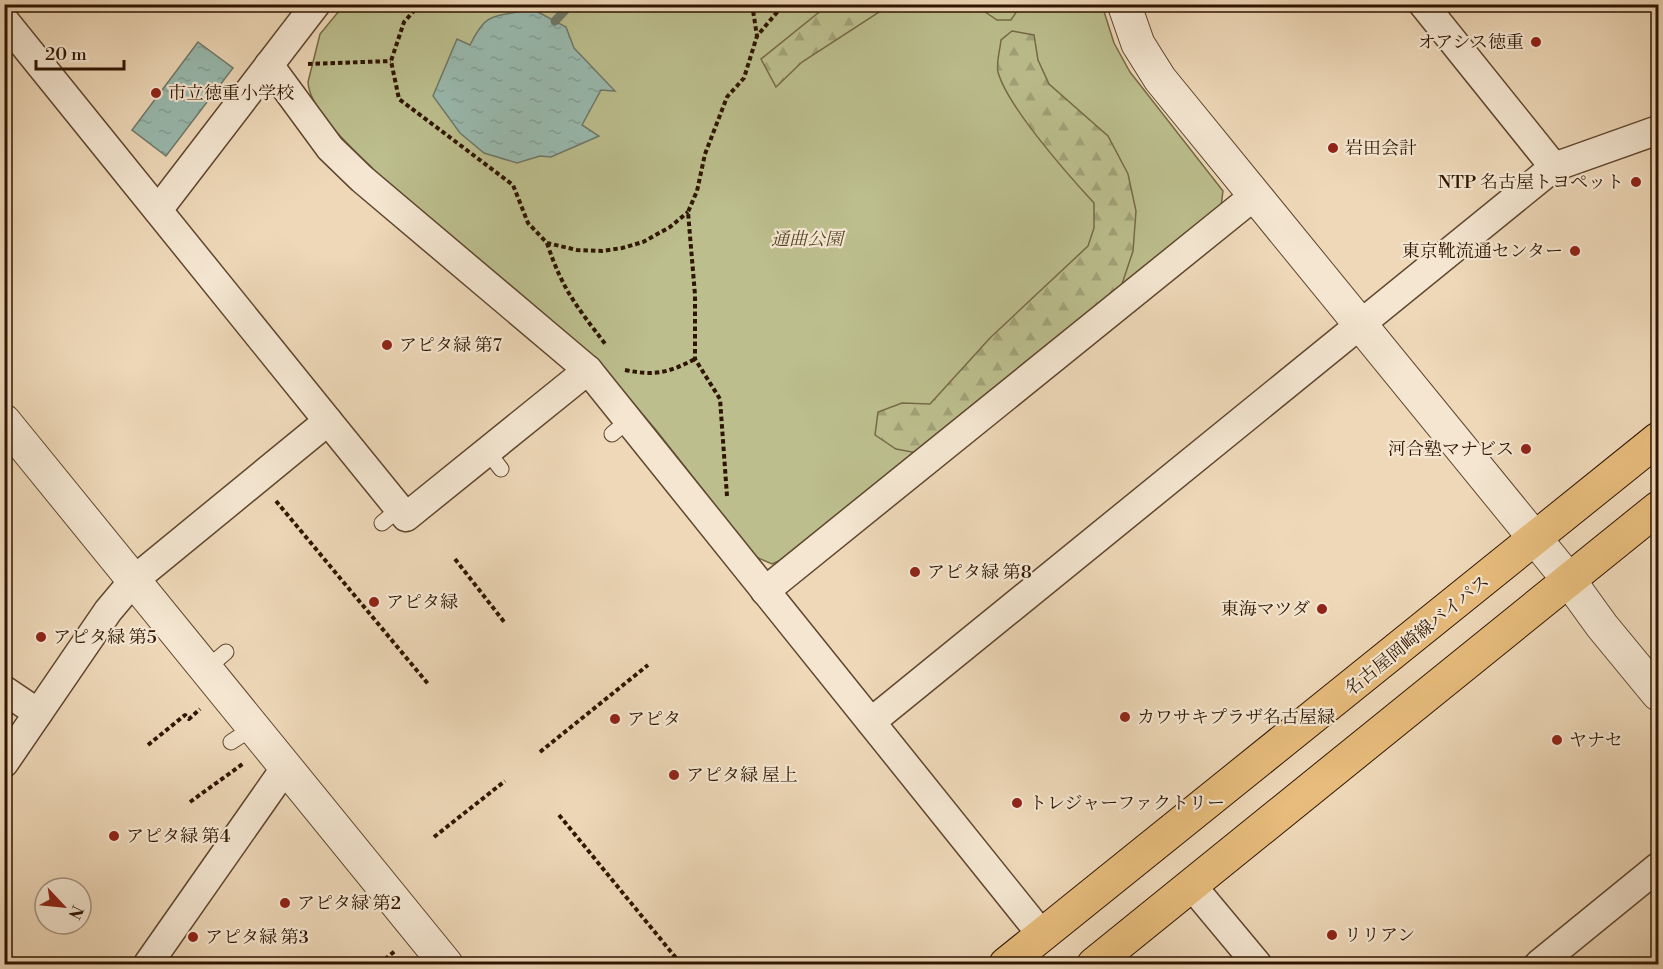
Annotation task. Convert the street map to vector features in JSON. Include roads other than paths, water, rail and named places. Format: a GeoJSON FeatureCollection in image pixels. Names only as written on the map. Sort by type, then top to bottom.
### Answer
{"type":"FeatureCollection","features":[{"type":"Feature","properties":{"kind":"main road","name":"名古屋岡崎線バイパス"},"geometry":{"type":"LineString","coordinates":[[1006,964],[1659,439]]}},
{"type":"Feature","properties":{"kind":"main road"},"geometry":{"type":"LineString","coordinates":[[1094,964],[1568,579],[1659,508]]}},
{"type":"Feature","properties":{"kind":"street"},"geometry":{"type":"LineString","coordinates":[[158,210],[316,4]]}},
{"type":"Feature","properties":{"kind":"street"},"geometry":{"type":"LineString","coordinates":[[1124,4],[1137,44],[1160,79],[1535,538],[1602,626],[1659,694]]}},
{"type":"Feature","properties":{"kind":"street"},"geometry":{"type":"LineString","coordinates":[[1423,4],[1554,167]]}},
{"type":"Feature","properties":{"kind":"street"},"geometry":{"type":"LineString","coordinates":[[4,20],[158,210],[228,286],[328,421],[390,516],[406,517],[588,370]]}},
{"type":"Feature","properties":{"kind":"street"},"geometry":{"type":"LineString","coordinates":[[268,65],[356,183],[588,370],[621,427],[731,547],[765,591],[808,633],[839,671],[871,722],[1042,935]]}},
{"type":"Feature","properties":{"kind":"street"},"geometry":{"type":"LineString","coordinates":[[871,722],[1554,167],[1659,130]]}},
{"type":"Feature","properties":{"kind":"street"},"geometry":{"type":"LineString","coordinates":[[765,591],[1254,196]]}},
{"type":"Feature","properties":{"kind":"street"},"geometry":{"type":"LineString","coordinates":[[4,421],[134,580],[216,660],[245,742],[286,767],[446,964]]}},
{"type":"Feature","properties":{"kind":"street"},"geometry":{"type":"LineString","coordinates":[[8,764],[38,713],[108,611],[134,580],[328,421]]}},
{"type":"Feature","properties":{"kind":"street"},"geometry":{"type":"LineString","coordinates":[[4,690],[38,713]]}},
{"type":"Feature","properties":{"kind":"street"},"geometry":{"type":"LineString","coordinates":[[148,964],[168,935],[218,874],[286,767]]}},
{"type":"Feature","properties":{"kind":"street"},"geometry":{"type":"LineString","coordinates":[[1539,964],[1659,867]]}},
{"type":"Feature","properties":{"kind":"street"},"geometry":{"type":"LineString","coordinates":[[1192,886],[1257,964]]}},
{"type":"Feature","properties":{"kind":"water"},"geometry":{"type":"Polygon","coordinates":[[[523,4],[540,5],[538,12],[566,27],[574,48],[615,91],[601,90],[582,125],[599,136],[551,157],[540,156],[517,163],[484,153],[460,133],[433,96],[457,39],[470,45],[479,29],[488,20],[518,12],[523,4]]]}},
{"type":"Feature","properties":{"kind":"water"},"geometry":{"type":"Polygon","coordinates":[[[198,42],[233,68],[166,156],[132,130],[198,42]]]}},
{"type":"Feature","properties":{"kind":"waterway"},"geometry":{"type":"LineString","coordinates":[[555,21],[571,4]]}},
{"type":"Feature","properties":{"kind":"place","name":"オアシス徳重"},"geometry":{"type":"Point","coordinates":[1536,42]}},
{"type":"Feature","properties":{"kind":"place","name":"市立徳重小学校"},"geometry":{"type":"Point","coordinates":[156,93]}},
{"type":"Feature","properties":{"kind":"place","name":"岩田会計"},"geometry":{"type":"Point","coordinates":[1333,148]}},
{"type":"Feature","properties":{"kind":"place","name":"NTP 名古屋トヨペット"},"geometry":{"type":"Point","coordinates":[1636,182]}},
{"type":"Feature","properties":{"kind":"place","name":"東京靴流通センター"},"geometry":{"type":"Point","coordinates":[1575,251]}},
{"type":"Feature","properties":{"kind":"place","name":"アピタ緑 第7"},"geometry":{"type":"Point","coordinates":[387,345]}},
{"type":"Feature","properties":{"kind":"place","name":"河合塾マナビス"},"geometry":{"type":"Point","coordinates":[1526,449]}},
{"type":"Feature","properties":{"kind":"place","name":"アピタ緑 第8"},"geometry":{"type":"Point","coordinates":[915,572]}},
{"type":"Feature","properties":{"kind":"place","name":"アピタ緑"},"geometry":{"type":"Point","coordinates":[374,602]}},
{"type":"Feature","properties":{"kind":"place","name":"東海マツダ"},"geometry":{"type":"Point","coordinates":[1322,609]}},
{"type":"Feature","properties":{"kind":"place","name":"アピタ緑 第5"},"geometry":{"type":"Point","coordinates":[41,637]}},
{"type":"Feature","properties":{"kind":"place","name":"カワサキプラザ名古屋緑"},"geometry":{"type":"Point","coordinates":[1125,717]}},
{"type":"Feature","properties":{"kind":"place","name":"アピタ"},"geometry":{"type":"Point","coordinates":[615,719]}},
{"type":"Feature","properties":{"kind":"place","name":"ヤナセ"},"geometry":{"type":"Point","coordinates":[1557,740]}},
{"type":"Feature","properties":{"kind":"place","name":"アピタ緑 屋上"},"geometry":{"type":"Point","coordinates":[674,775]}},
{"type":"Feature","properties":{"kind":"place","name":"トレジャーファクトリー"},"geometry":{"type":"Point","coordinates":[1017,803]}},
{"type":"Feature","properties":{"kind":"place","name":"アピタ緑 第4"},"geometry":{"type":"Point","coordinates":[114,836]}},
{"type":"Feature","properties":{"kind":"place","name":"アピタ緑 第2"},"geometry":{"type":"Point","coordinates":[285,903]}},
{"type":"Feature","properties":{"kind":"place","name":"リリアン"},"geometry":{"type":"Point","coordinates":[1332,935]}},
{"type":"Feature","properties":{"kind":"place","name":"アピタ緑 第3"},"geometry":{"type":"Point","coordinates":[193,937]}},
{"type":"Feature","properties":{"kind":"park label","name":"通曲公園"},"geometry":{"type":"Point","coordinates":[807,239]}}]}
